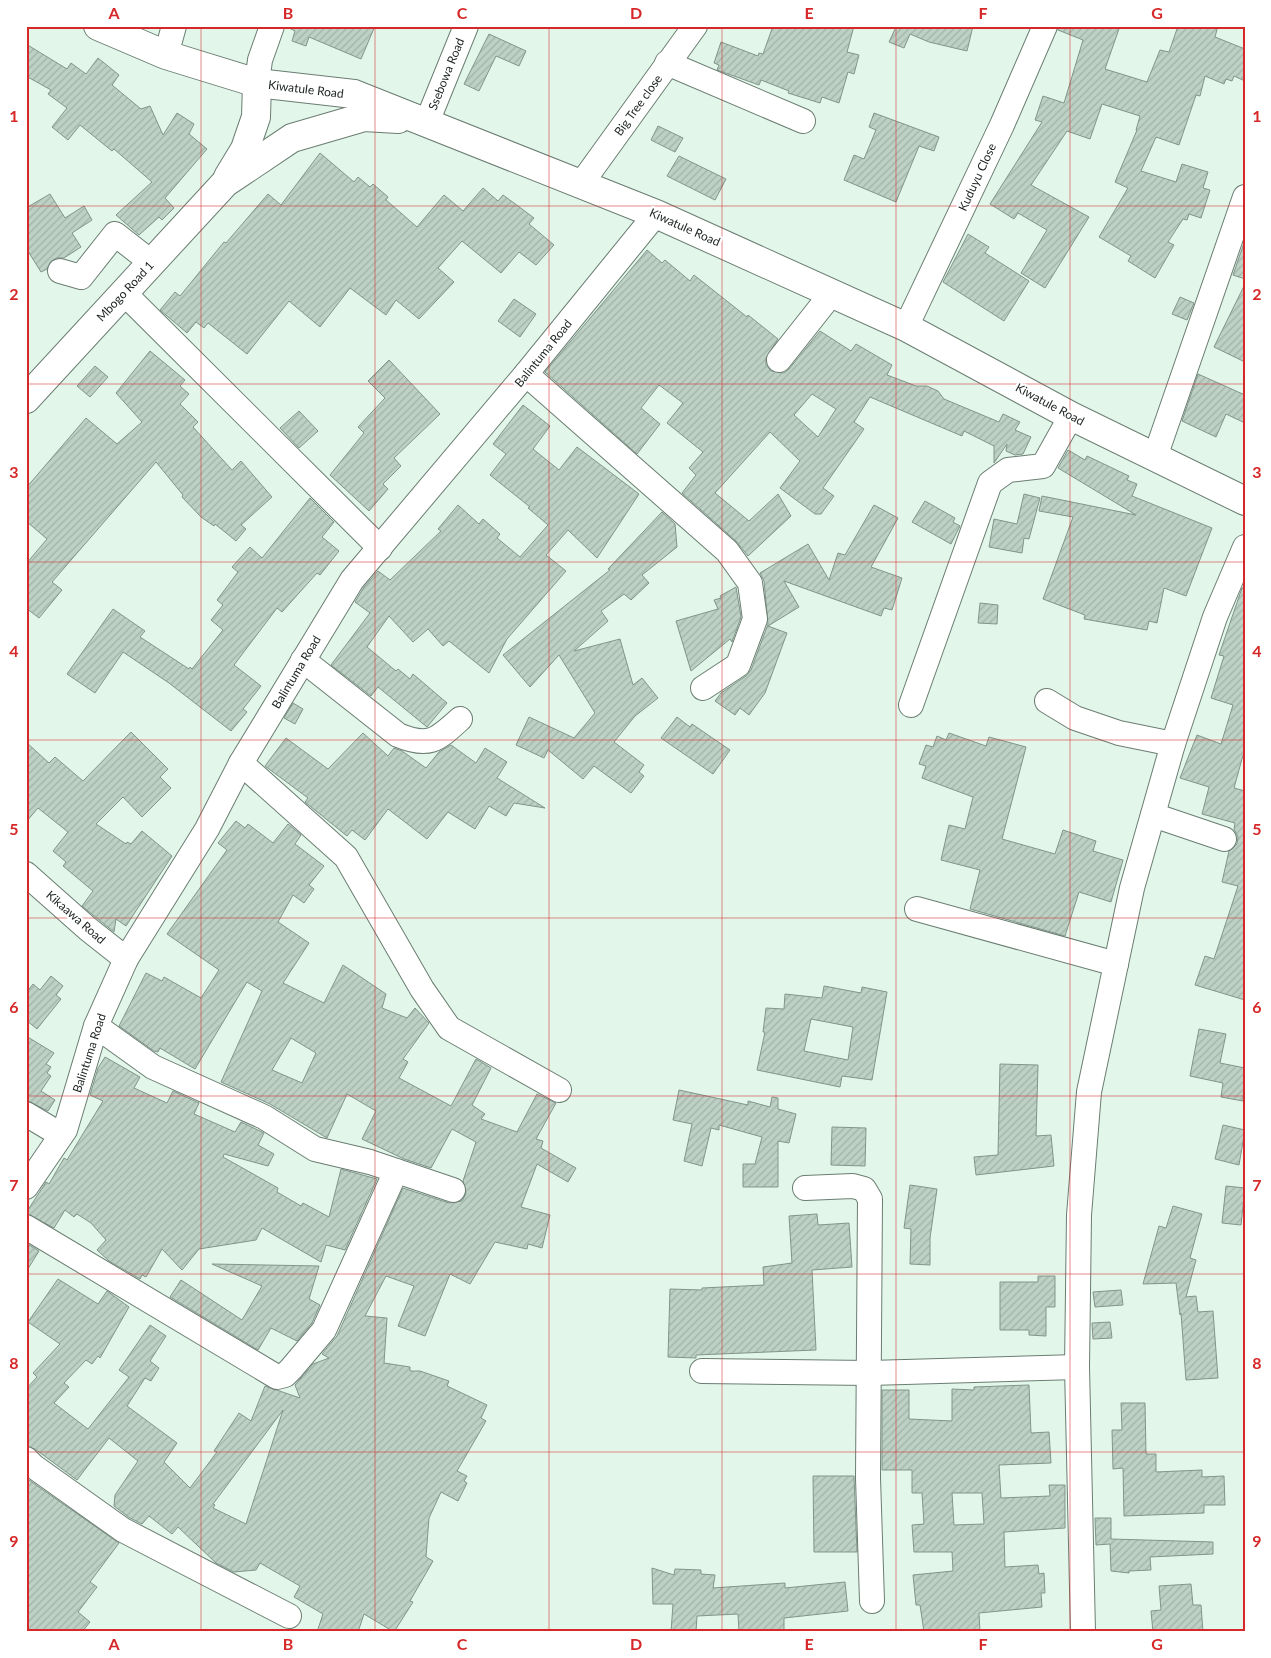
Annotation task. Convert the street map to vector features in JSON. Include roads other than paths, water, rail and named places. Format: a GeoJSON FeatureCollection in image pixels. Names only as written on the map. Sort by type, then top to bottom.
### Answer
{"type":"FeatureCollection","features":[{"type":"Feature","properties":{"kind":"main road","name":"Kiwatule Road"},"geometry":{"type":"LineString","coordinates":[[98,26],[166,55],[257,83],[354,94],[656,214],[906,327],[1071,416],[1245,501]]}},
{"type":"Feature","properties":{"kind":"main road","name":"Mbogo Road 1"},"geometry":{"type":"LineString","coordinates":[[225,183],[244,149],[256,117],[257,83]]}},
{"type":"Feature","properties":{"kind":"main road","name":"Mbogo Road 1"},"geometry":{"type":"LineString","coordinates":[[26,400],[123,292],[225,183],[292,138],[364,117],[427,122]]}},
{"type":"Feature","properties":{"kind":"street"},"geometry":{"type":"LineString","coordinates":[[166,55],[174,26]]}},
{"type":"Feature","properties":{"kind":"street"},"geometry":{"type":"LineString","coordinates":[[257,83],[260,60],[272,26]]}},
{"type":"Feature","properties":{"kind":"street","name":"Ssebowa Road"},"geometry":{"type":"LineString","coordinates":[[427,122],[466,26]]}},
{"type":"Feature","properties":{"kind":"street","name":"Big Tree close"},"geometry":{"type":"LineString","coordinates":[[581,184],[695,26]]}},
{"type":"Feature","properties":{"kind":"street","name":"Kuduyu Close"},"geometry":{"type":"LineString","coordinates":[[906,327],[1002,125],[1045,26]]}},
{"type":"Feature","properties":{"kind":"street"},"geometry":{"type":"LineString","coordinates":[[667,64],[803,121]]}},
{"type":"Feature","properties":{"kind":"street"},"geometry":{"type":"LineString","coordinates":[[1155,456],[1245,197]]}},
{"type":"Feature","properties":{"kind":"street","name":"Balintuma Road"},"geometry":{"type":"LineString","coordinates":[[26,1187],[65,1130],[96,1026],[126,959],[207,830],[241,763],[352,580],[526,374],[656,214]]}},
{"type":"Feature","properties":{"kind":"street"},"geometry":{"type":"LineString","coordinates":[[60,271],[81,278],[115,234],[151,262]]}},
{"type":"Feature","properties":{"kind":"street"},"geometry":{"type":"LineString","coordinates":[[123,292],[380,548]]}},
{"type":"Feature","properties":{"kind":"street"},"geometry":{"type":"LineString","coordinates":[[779,360],[832,293]]}},
{"type":"Feature","properties":{"kind":"street"},"geometry":{"type":"LineString","coordinates":[[526,374],[727,551],[750,583],[755,619],[738,665],[702,688]]}},
{"type":"Feature","properties":{"kind":"street"},"geometry":{"type":"LineString","coordinates":[[911,705],[990,483],[1008,470],[1043,466],[1071,416]]}},
{"type":"Feature","properties":{"kind":"street"},"geometry":{"type":"LineString","coordinates":[[1082,1632],[1077,1367],[1079,1215],[1089,1092],[1132,888],[1173,744],[1215,617],[1245,547]]}},
{"type":"Feature","properties":{"kind":"street"},"geometry":{"type":"LineString","coordinates":[[303,660],[398,735],[413,742],[431,742],[443,735],[460,720]]}},
{"type":"Feature","properties":{"kind":"street"},"geometry":{"type":"LineString","coordinates":[[1047,701],[1075,718],[1119,733],[1173,744]]}},
{"type":"Feature","properties":{"kind":"street"},"geometry":{"type":"LineString","coordinates":[[241,763],[346,857],[422,988],[450,1028],[559,1090]]}},
{"type":"Feature","properties":{"kind":"street"},"geometry":{"type":"LineString","coordinates":[[1153,815],[1224,839]]}},
{"type":"Feature","properties":{"kind":"street","name":"Kikaawa Road"},"geometry":{"type":"LineString","coordinates":[[26,874],[88,929],[126,959]]}},
{"type":"Feature","properties":{"kind":"street"},"geometry":{"type":"LineString","coordinates":[[917,909],[1116,964]]}},
{"type":"Feature","properties":{"kind":"street"},"geometry":{"type":"LineString","coordinates":[[96,1026],[153,1067],[264,1117],[315,1149],[370,1162],[453,1190]]}},
{"type":"Feature","properties":{"kind":"street"},"geometry":{"type":"LineString","coordinates":[[26,1114],[61,1135]]}},
{"type":"Feature","properties":{"kind":"street"},"geometry":{"type":"LineString","coordinates":[[26,1227],[276,1377],[285,1375],[324,1330],[396,1171]]}},
{"type":"Feature","properties":{"kind":"street"},"geometry":{"type":"LineString","coordinates":[[805,1188],[853,1186],[864,1189],[870,1200],[869,1542],[872,1601]]}},
{"type":"Feature","properties":{"kind":"street"},"geometry":{"type":"LineString","coordinates":[[702,1371],[870,1373],[1077,1367]]}},
{"type":"Feature","properties":{"kind":"street"},"geometry":{"type":"LineString","coordinates":[[26,1459],[33,1466],[123,1530],[289,1616]]}}]}
